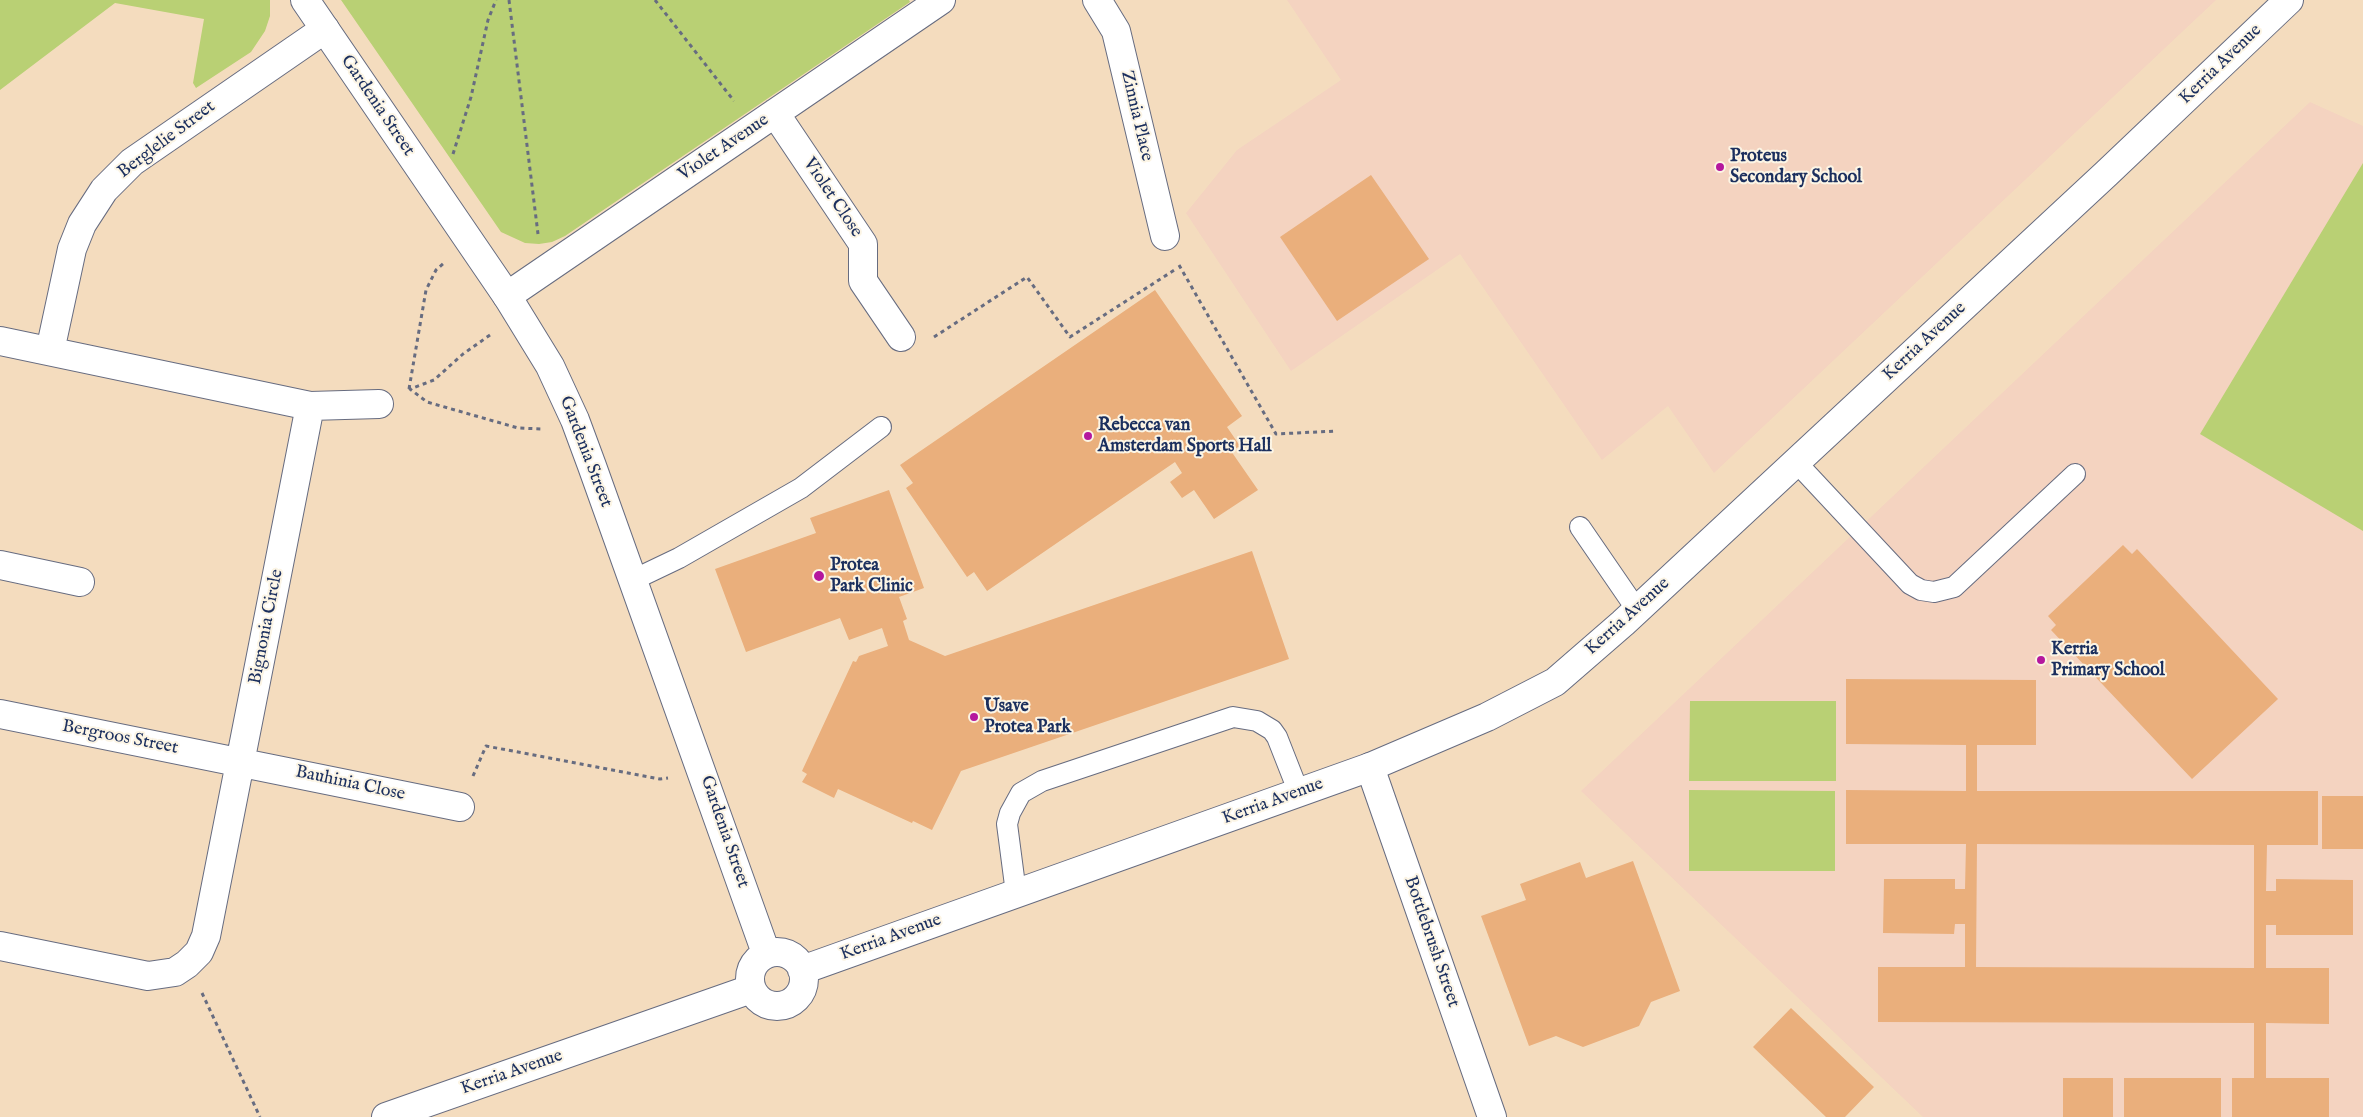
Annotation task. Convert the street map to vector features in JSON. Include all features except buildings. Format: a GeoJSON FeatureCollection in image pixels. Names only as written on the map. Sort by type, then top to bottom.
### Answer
{"type":"FeatureCollection","features":[{"type":"Feature","properties":{"kind":"street","name":"Gardenia Street"},"geometry":{"type":"LineString","coordinates":[[305,0],[513,305],[550,366],[575,420],[704,775],[766,953]]}},
{"type":"Feature","properties":{"kind":"street","name":"Violet Avenue"},"geometry":{"type":"LineString","coordinates":[[513,305],[551,267],[941,0]]}},
{"type":"Feature","properties":{"kind":"street","name":"Zinnia Place"},"geometry":{"type":"LineString","coordinates":[[1097,0],[1116,31],[1165,236]]}},
{"type":"Feature","properties":{"kind":"street","name":"Kerria Avenue"},"geometry":{"type":"LineString","coordinates":[[802,970],[1370,767],[1487,718],[1555,682],[1637,610],[2289,0]]}},
{"type":"Feature","properties":{"kind":"street","name":"Berglelie Street"},"geometry":{"type":"LineString","coordinates":[[50,351],[72,249],[82,224],[104,190],[132,162],[325,29]]}},
{"type":"Feature","properties":{"kind":"street","name":"Violet Close"},"geometry":{"type":"LineString","coordinates":[[775,113],[863,244],[862,281],[901,337]]}},
{"type":"Feature","properties":{"kind":"street"},"geometry":{"type":"LineString","coordinates":[[0,341],[310,406],[379,404]]}},
{"type":"Feature","properties":{"kind":"street","name":"Bignonia Circle"},"geometry":{"type":"LineString","coordinates":[[0,946],[148,976],[175,972],[187,964],[199,952],[206,936],[310,406]]}},
{"type":"Feature","properties":{"kind":"street"},"geometry":{"type":"LineString","coordinates":[[0,565],[80,582]]}},
{"type":"Feature","properties":{"kind":"street","name":"Bergroos Street"},"geometry":{"type":"LineString","coordinates":[[0,714],[241,761]]}},
{"type":"Feature","properties":{"kind":"street","name":"Bauhinia Close"},"geometry":{"type":"LineString","coordinates":[[241,761],[460,807]]}},
{"type":"Feature","properties":{"kind":"street","name":"Bottlebrush Street"},"geometry":{"type":"LineString","coordinates":[[1370,767],[1492,1117]]}},
{"type":"Feature","properties":{"kind":"street"},"geometry":{"type":"LineString","coordinates":[[777,951],[788,954],[796,960],[802,970],[804,980],[802,990],[787,1005],[776,1006],[766,1004],[757,998],[751,989],[749,978],[751,968],[757,959],[766,953],[777,951]]}},
{"type":"Feature","properties":{"kind":"street","name":"Kerria Avenue"},"geometry":{"type":"LineString","coordinates":[[386,1117],[751,989]]}},
{"type":"Feature","properties":{"kind":"lane"},"geometry":{"type":"LineString","coordinates":[[633,580],[679,558],[801,488],[881,427]]}},
{"type":"Feature","properties":{"kind":"lane"},"geometry":{"type":"LineString","coordinates":[[1796,462],[1910,584],[1921,590],[1934,592],[1954,587],[2075,474]]}},
{"type":"Feature","properties":{"kind":"lane"},"geometry":{"type":"LineString","coordinates":[[1580,527],[1637,610]]}},
{"type":"Feature","properties":{"kind":"lane"},"geometry":{"type":"LineString","coordinates":[[1016,893],[1008,824],[1010,813],[1021,793],[1042,780],[1221,719],[1239,717],[1257,721],[1272,730],[1277,737],[1299,793]]}},
{"type":"Feature","properties":{"kind":"path"},"geometry":{"type":"LineString","coordinates":[[426,177],[452,155],[471,97],[488,20],[496,0]]}},
{"type":"Feature","properties":{"kind":"path"},"geometry":{"type":"LineString","coordinates":[[508,0],[540,245],[551,267]]}},
{"type":"Feature","properties":{"kind":"path"},"geometry":{"type":"LineString","coordinates":[[655,0],[737,105],[752,129]]}},
{"type":"Feature","properties":{"kind":"path"},"geometry":{"type":"LineString","coordinates":[[1165,236],[1180,267],[1276,434],[1337,431]]}},
{"type":"Feature","properties":{"kind":"path"},"geometry":{"type":"LineString","coordinates":[[410,389],[426,290],[436,270],[469,241]]}},
{"type":"Feature","properties":{"kind":"path"},"geometry":{"type":"LineString","coordinates":[[901,337],[910,352],[1027,277],[1070,337],[1180,267]]}},
{"type":"Feature","properties":{"kind":"path"},"geometry":{"type":"LineString","coordinates":[[379,404],[434,380],[513,305]]}},
{"type":"Feature","properties":{"kind":"path"},"geometry":{"type":"LineString","coordinates":[[410,389],[427,402],[518,428],[538,430],[575,420]]}},
{"type":"Feature","properties":{"kind":"path"},"geometry":{"type":"LineString","coordinates":[[460,807],[486,746],[660,779],[704,775]]}},
{"type":"Feature","properties":{"kind":"path"},"geometry":{"type":"LineString","coordinates":[[187,964],[260,1117]]}},
{"type":"Feature","properties":{"kind":"shaded area","name":"Proteus Secondary School"},"geometry":{"type":"Polygon","coordinates":[[[1287,0],[2216,0],[1714,473],[1668,406],[1602,460],[1460,254],[1291,371],[1186,213],[1237,150],[1341,80],[1287,0]]]}},
{"type":"Feature","properties":{"kind":"shaded area","name":"Kerria Primary School"},"geometry":{"type":"Polygon","coordinates":[[[2310,102],[2363,126],[2363,1117],[1923,1117],[1581,791],[2310,102]]]}},
{"type":"Feature","properties":{"kind":"green space"},"geometry":{"type":"Polygon","coordinates":[[[0,0],[270,0],[270,16],[265,31],[251,52],[196,88],[193,83],[204,19],[115,3],[0,90],[0,0]]]}},
{"type":"Feature","properties":{"kind":"green space"},"geometry":{"type":"Polygon","coordinates":[[[341,0],[909,0],[910,2],[565,236],[552,242],[539,244],[525,243],[501,232],[341,0]]]}},
{"type":"Feature","properties":{"kind":"green space"},"geometry":{"type":"Polygon","coordinates":[[[2363,163],[2363,531],[2200,434],[2363,163]]]}},
{"type":"Feature","properties":{"kind":"green space"},"geometry":{"type":"Polygon","coordinates":[[[1690,701],[1836,701],[1836,781],[1689,781],[1690,701]]]}},
{"type":"Feature","properties":{"kind":"green space"},"geometry":{"type":"Polygon","coordinates":[[[1689,790],[1835,791],[1835,871],[1689,871],[1689,790]]]}},
{"type":"Feature","properties":{"kind":"place","name":"Proteus Secondary School"},"geometry":{"type":"Point","coordinates":[1720,167]}},
{"type":"Feature","properties":{"kind":"place","name":"Rebecca van Amsterdam Sports Hall"},"geometry":{"type":"Point","coordinates":[1088,436]}},
{"type":"Feature","properties":{"kind":"place","name":"Protea Park Clinic"},"geometry":{"type":"Point","coordinates":[819,576]}},
{"type":"Feature","properties":{"kind":"place","name":"Kerria Primary School"},"geometry":{"type":"Point","coordinates":[2041,660]}},
{"type":"Feature","properties":{"kind":"place","name":"Usave Protea Park"},"geometry":{"type":"Point","coordinates":[974,717]}}]}
